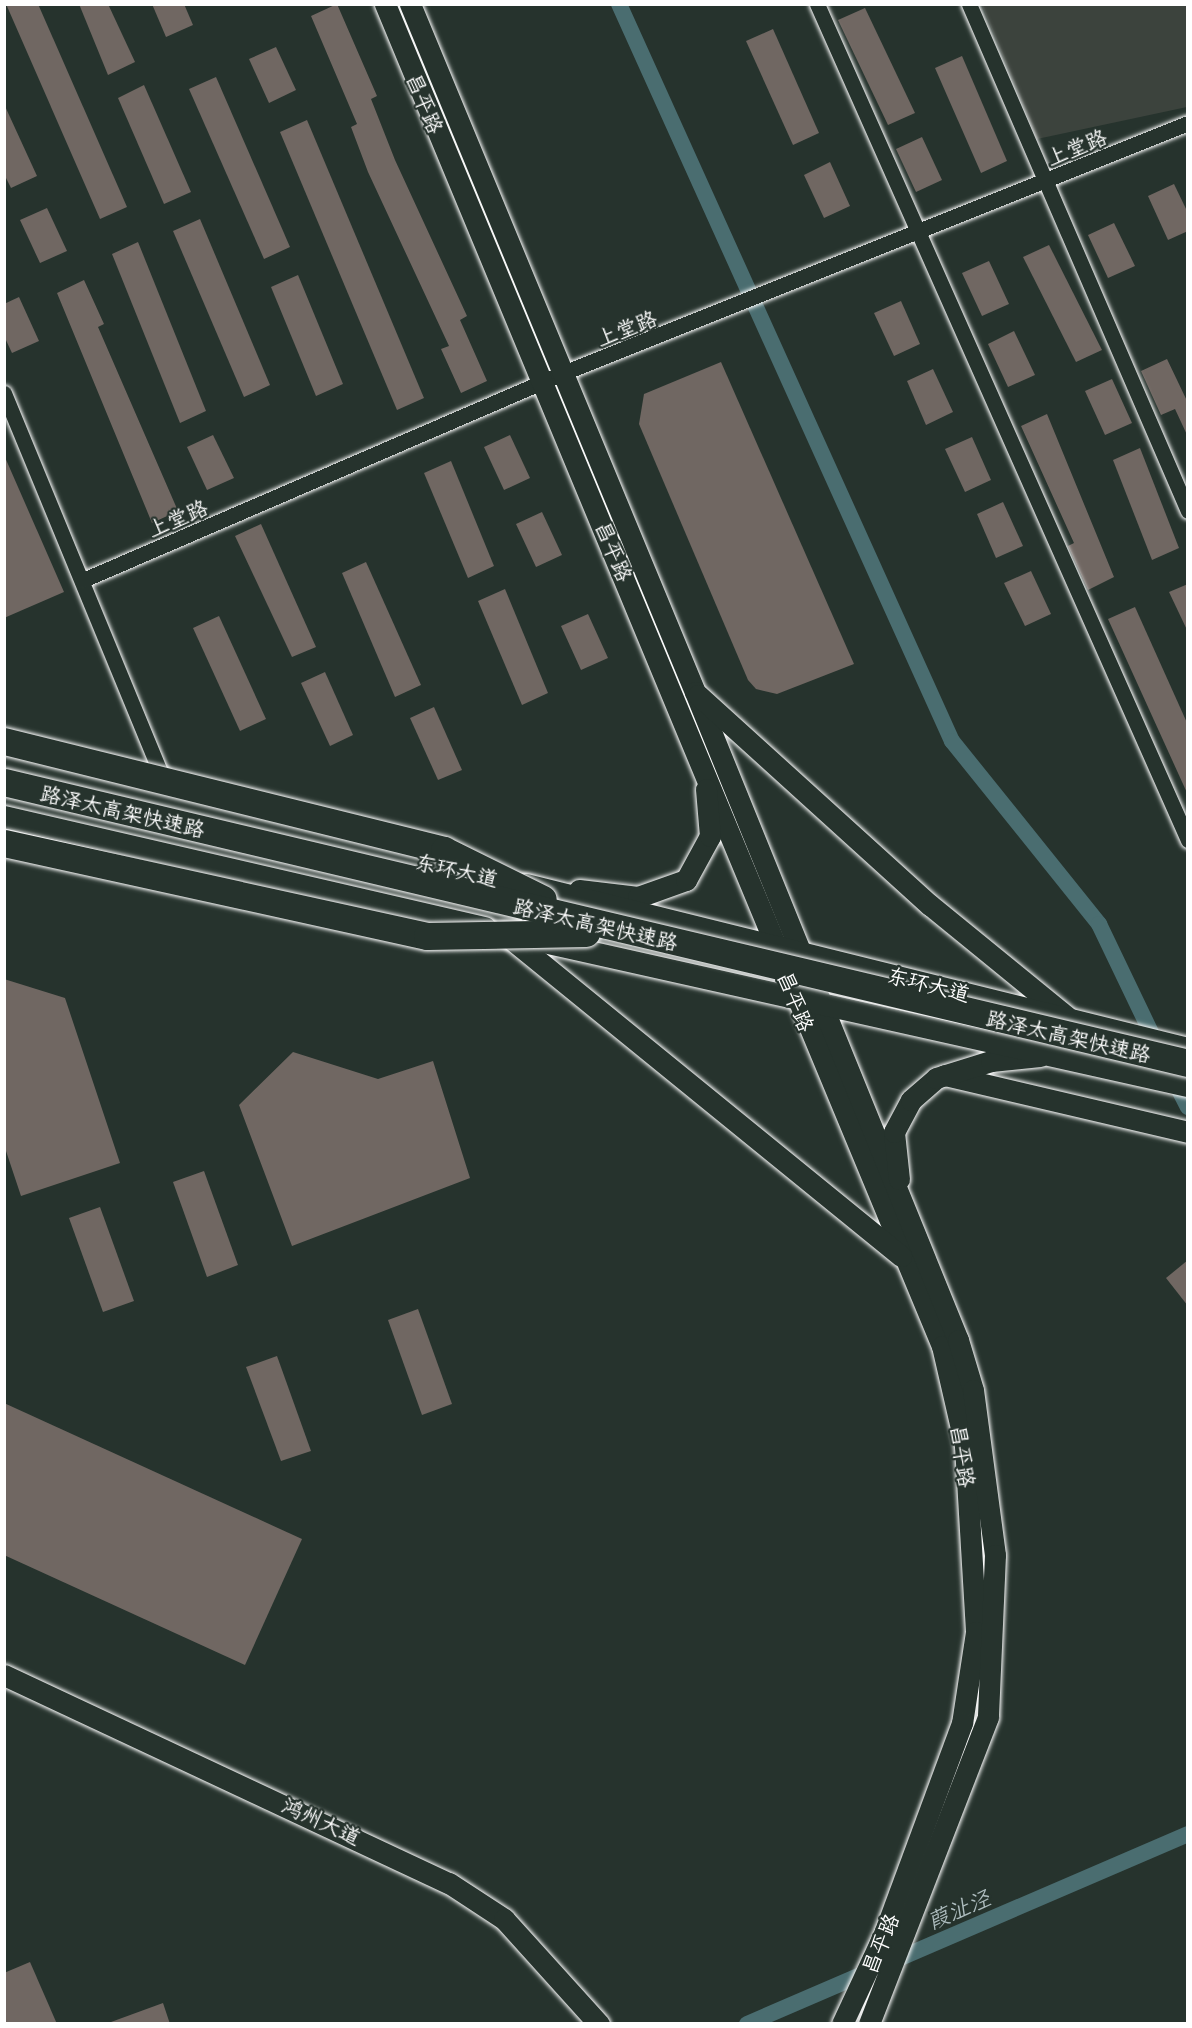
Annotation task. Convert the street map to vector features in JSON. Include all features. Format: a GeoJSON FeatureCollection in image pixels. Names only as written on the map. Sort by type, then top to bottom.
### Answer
{"type":"FeatureCollection","features":[{"type":"Feature","properties":{"kind":"highway"},"geometry":{"type":"LineString","coordinates":[[4,741],[444,850],[585,927]]}},
{"type":"Feature","properties":{"kind":"highway","name":"路泽太高架快速路"},"geometry":{"type":"LineString","coordinates":[[4,782],[1188,1077]]}},
{"type":"Feature","properties":{"kind":"highway","name":"路泽太高架快速路"},"geometry":{"type":"LineString","coordinates":[[4,797],[585,927],[1183,1048]]}},
{"type":"Feature","properties":{"kind":"highway"},"geometry":{"type":"LineString","coordinates":[[4,843],[427,936],[585,927]]}},
{"type":"Feature","properties":{"kind":"main road","name":"昌平路"},"geometry":{"type":"LineString","coordinates":[[385,4],[695,692],[800,951],[911,1251],[942,1346],[965,1446],[976,1632],[962,1723],[884,1934],[842,2024]]}},
{"type":"Feature","properties":{"kind":"main road","name":"昌平路"},"geometry":{"type":"LineString","coordinates":[[410,4],[796,1001],[911,1251],[958,1340],[984,1443],[995,1555],[995,1631],[988,1717],[909,1932],[869,2024]]}},
{"type":"Feature","properties":{"kind":"main road"},"geometry":{"type":"LineString","coordinates":[[695,692],[930,905],[1066,1016]]}},
{"type":"Feature","properties":{"kind":"main road","name":"东环大道"},"geometry":{"type":"LineString","coordinates":[[4,762],[800,951],[1066,1016],[1183,1048]]}},
{"type":"Feature","properties":{"kind":"main road"},"geometry":{"type":"LineString","coordinates":[[509,882],[638,897],[686,880],[710,836],[703,764]]}},
{"type":"Feature","properties":{"kind":"main road","name":"东环大道"},"geometry":{"type":"LineString","coordinates":[[4,817],[820,1007],[1063,1054],[1188,1086]]}},
{"type":"Feature","properties":{"kind":"main road"},"geometry":{"type":"LineString","coordinates":[[504,933],[911,1251]]}},
{"type":"Feature","properties":{"kind":"main road"},"geometry":{"type":"LineString","coordinates":[[911,1251],[896,1169],[894,1132],[911,1100],[945,1075],[991,1060],[1063,1054]]}},
{"type":"Feature","properties":{"kind":"main road"},"geometry":{"type":"LineString","coordinates":[[945,1075],[1188,1132]]}},
{"type":"Feature","properties":{"kind":"main road","name":"鸿州大道"},"geometry":{"type":"LineString","coordinates":[[4,1675],[449,1883],[504,1919],[599,2024]]}},
{"type":"Feature","properties":{"kind":"street"},"geometry":{"type":"LineString","coordinates":[[817,4],[1188,840]]}},
{"type":"Feature","properties":{"kind":"street"},"geometry":{"type":"LineString","coordinates":[[969,4],[1188,511]]}},
{"type":"Feature","properties":{"kind":"street","name":"上堂路"},"geometry":{"type":"LineString","coordinates":[[83,580],[554,377],[782,290],[1188,123]]}},
{"type":"Feature","properties":{"kind":"street"},"geometry":{"type":"LineString","coordinates":[[4,393],[173,803]]}},
{"type":"Feature","properties":{"kind":"shaded area"},"geometry":{"type":"Polygon","coordinates":[[[982,5],[1187,5],[1187,107],[1037,139],[982,5]]]}},
{"type":"Feature","properties":{"kind":"building"},"geometry":{"type":"Polygon","coordinates":[[[6,4],[38,4],[127,207],[100,219],[6,4]]]}},
{"type":"Feature","properties":{"kind":"building"},"geometry":{"type":"Polygon","coordinates":[[[79,4],[108,4],[135,62],[108,75],[79,4]]]}},
{"type":"Feature","properties":{"kind":"building"},"geometry":{"type":"Polygon","coordinates":[[[152,4],[184,4],[193,25],[166,37],[152,4]]]}},
{"type":"Feature","properties":{"kind":"building"},"geometry":{"type":"Polygon","coordinates":[[[337,4],[377,96],[371,99],[395,160],[467,316],[460,320],[487,381],[461,393],[441,349],[449,346],[368,172],[351,127],[357,124],[311,16],[337,4]]]}},
{"type":"Feature","properties":{"kind":"building"},"geometry":{"type":"Polygon","coordinates":[[[865,8],[915,113],[888,125],[838,20],[865,8]]]}},
{"type":"Feature","properties":{"kind":"building"},"geometry":{"type":"Polygon","coordinates":[[[773,29],[819,133],[793,145],[746,41],[773,29]]]}},
{"type":"Feature","properties":{"kind":"building"},"geometry":{"type":"Polygon","coordinates":[[[276,47],[296,90],[269,103],[249,59],[276,47]]]}},
{"type":"Feature","properties":{"kind":"building"},"geometry":{"type":"Polygon","coordinates":[[[962,56],[1007,161],[981,173],[935,68],[962,56]]]}},
{"type":"Feature","properties":{"kind":"building"},"geometry":{"type":"Polygon","coordinates":[[[216,77],[290,247],[264,259],[189,89],[216,77]]]}},
{"type":"Feature","properties":{"kind":"building"},"geometry":{"type":"Polygon","coordinates":[[[144,85],[191,192],[164,204],[118,98],[144,85]]]}},
{"type":"Feature","properties":{"kind":"building"},"geometry":{"type":"Polygon","coordinates":[[[4,104],[37,176],[11,188],[4,174],[4,104]]]}},
{"type":"Feature","properties":{"kind":"building"},"geometry":{"type":"Polygon","coordinates":[[[307,120],[424,398],[397,410],[280,132],[307,120]]]}},
{"type":"Feature","properties":{"kind":"building"},"geometry":{"type":"Polygon","coordinates":[[[922,137],[942,180],[916,192],[896,149],[922,137]]]}},
{"type":"Feature","properties":{"kind":"building"},"geometry":{"type":"Polygon","coordinates":[[[830,162],[850,206],[824,218],[804,175],[830,162]]]}},
{"type":"Feature","properties":{"kind":"building"},"geometry":{"type":"Polygon","coordinates":[[[1174,184],[1188,213],[1188,231],[1168,240],[1148,196],[1174,184]]]}},
{"type":"Feature","properties":{"kind":"building"},"geometry":{"type":"Polygon","coordinates":[[[47,208],[67,251],[40,263],[20,220],[47,208]]]}},
{"type":"Feature","properties":{"kind":"building"},"geometry":{"type":"Polygon","coordinates":[[[200,219],[270,385],[244,397],[173,231],[200,219]]]}},
{"type":"Feature","properties":{"kind":"building"},"geometry":{"type":"Polygon","coordinates":[[[1114,223],[1135,266],[1108,278],[1088,235],[1114,223]]]}},
{"type":"Feature","properties":{"kind":"building"},"geometry":{"type":"Polygon","coordinates":[[[138,242],[206,411],[180,423],[112,254],[138,242]]]}},
{"type":"Feature","properties":{"kind":"building"},"geometry":{"type":"Polygon","coordinates":[[[1049,245],[1102,350],[1076,362],[1023,257],[1049,245]]]}},
{"type":"Feature","properties":{"kind":"building"},"geometry":{"type":"Polygon","coordinates":[[[989,261],[1009,304],[982,316],[962,273],[989,261]]]}},
{"type":"Feature","properties":{"kind":"building"},"geometry":{"type":"Polygon","coordinates":[[[298,275],[343,384],[316,396],[271,287],[298,275]]]}},
{"type":"Feature","properties":{"kind":"building"},"geometry":{"type":"Polygon","coordinates":[[[84,280],[104,324],[98,327],[178,511],[152,523],[57,293],[84,280]]]}},
{"type":"Feature","properties":{"kind":"building"},"geometry":{"type":"Polygon","coordinates":[[[19,297],[39,341],[12,353],[4,336],[4,304],[19,297]]]}},
{"type":"Feature","properties":{"kind":"building"},"geometry":{"type":"Polygon","coordinates":[[[901,301],[920,344],[894,356],[874,313],[901,301]]]}},
{"type":"Feature","properties":{"kind":"building"},"geometry":{"type":"Polygon","coordinates":[[[1014,331],[1035,375],[1008,387],[988,344],[1014,331]]]}},
{"type":"Feature","properties":{"kind":"building"},"geometry":{"type":"Polygon","coordinates":[[[1167,359],[1188,403],[1188,437],[1175,409],[1161,415],[1141,371],[1167,359]]]}},
{"type":"Feature","properties":{"kind":"building"},"geometry":{"type":"Polygon","coordinates":[[[721,362],[854,664],[777,694],[756,689],[748,680],[639,424],[644,394],[721,362]]]}},
{"type":"Feature","properties":{"kind":"building"},"geometry":{"type":"Polygon","coordinates":[[[933,369],[953,412],[926,425],[907,381],[933,369]]]}},
{"type":"Feature","properties":{"kind":"building"},"geometry":{"type":"Polygon","coordinates":[[[1112,379],[1132,423],[1105,435],[1085,391],[1112,379]]]}},
{"type":"Feature","properties":{"kind":"building"},"geometry":{"type":"Polygon","coordinates":[[[1047,414],[1114,577],[1088,590],[1068,546],[1074,543],[1021,426],[1047,414]]]}},
{"type":"Feature","properties":{"kind":"building"},"geometry":{"type":"Polygon","coordinates":[[[213,435],[234,478],[207,490],[187,447],[213,435]]]}},
{"type":"Feature","properties":{"kind":"building"},"geometry":{"type":"Polygon","coordinates":[[[510,435],[530,478],[504,490],[484,447],[510,435]]]}},
{"type":"Feature","properties":{"kind":"building"},"geometry":{"type":"Polygon","coordinates":[[[972,437],[991,480],[965,492],[945,449],[972,437]]]}},
{"type":"Feature","properties":{"kind":"building"},"geometry":{"type":"Polygon","coordinates":[[[1140,448],[1179,548],[1152,560],[1113,460],[1140,448]]]}},
{"type":"Feature","properties":{"kind":"building"},"geometry":{"type":"Polygon","coordinates":[[[4,455],[64,592],[4,618],[4,455]]]}},
{"type":"Feature","properties":{"kind":"building"},"geometry":{"type":"Polygon","coordinates":[[[451,461],[494,566],[468,578],[424,473],[451,461]]]}},
{"type":"Feature","properties":{"kind":"building"},"geometry":{"type":"Polygon","coordinates":[[[1003,502],[1023,546],[996,558],[977,514],[1003,502]]]}},
{"type":"Feature","properties":{"kind":"building"},"geometry":{"type":"Polygon","coordinates":[[[542,512],[562,555],[536,567],[516,524],[542,512]]]}},
{"type":"Feature","properties":{"kind":"building"},"geometry":{"type":"Polygon","coordinates":[[[261,524],[316,647],[292,657],[235,536],[261,524]]]}},
{"type":"Feature","properties":{"kind":"building"},"geometry":{"type":"Polygon","coordinates":[[[366,562],[421,685],[395,697],[342,573],[366,562]]]}},
{"type":"Feature","properties":{"kind":"building"},"geometry":{"type":"Polygon","coordinates":[[[1031,571],[1051,614],[1025,626],[1004,583],[1031,571]]]}},
{"type":"Feature","properties":{"kind":"building"},"geometry":{"type":"Polygon","coordinates":[[[1188,584],[1188,632],[1169,592],[1188,584]]]}},
{"type":"Feature","properties":{"kind":"building"},"geometry":{"type":"Polygon","coordinates":[[[505,589],[548,693],[522,705],[478,601],[505,589]]]}},
{"type":"Feature","properties":{"kind":"building"},"geometry":{"type":"Polygon","coordinates":[[[1135,607],[1188,725],[1188,795],[1108,619],[1135,607]]]}},
{"type":"Feature","properties":{"kind":"building"},"geometry":{"type":"Polygon","coordinates":[[[588,614],[608,658],[581,670],[561,626],[588,614]]]}},
{"type":"Feature","properties":{"kind":"building"},"geometry":{"type":"Polygon","coordinates":[[[219,616],[266,719],[240,731],[193,628],[219,616]]]}},
{"type":"Feature","properties":{"kind":"building"},"geometry":{"type":"Polygon","coordinates":[[[325,672],[353,735],[330,746],[301,683],[325,672]]]}},
{"type":"Feature","properties":{"kind":"building"},"geometry":{"type":"Polygon","coordinates":[[[434,707],[462,770],[438,780],[410,718],[434,707]]]}},
{"type":"Feature","properties":{"kind":"building"},"geometry":{"type":"Polygon","coordinates":[[[4,979],[65,998],[120,1163],[21,1196],[4,1145],[4,979]]]}},
{"type":"Feature","properties":{"kind":"building"},"geometry":{"type":"Polygon","coordinates":[[[293,1052],[378,1079],[433,1061],[470,1178],[292,1246],[239,1105],[293,1052]]]}},
{"type":"Feature","properties":{"kind":"building"},"geometry":{"type":"Polygon","coordinates":[[[204,1171],[238,1265],[207,1277],[173,1182],[204,1171]]]}},
{"type":"Feature","properties":{"kind":"building"},"geometry":{"type":"Polygon","coordinates":[[[100,1207],[134,1301],[103,1312],[69,1218],[100,1207]]]}},
{"type":"Feature","properties":{"kind":"building"},"geometry":{"type":"Polygon","coordinates":[[[1188,1260],[1188,1306],[1166,1278],[1188,1260]]]}},
{"type":"Feature","properties":{"kind":"building"},"geometry":{"type":"Polygon","coordinates":[[[418,1309],[452,1404],[422,1415],[388,1320],[418,1309]]]}},
{"type":"Feature","properties":{"kind":"building"},"geometry":{"type":"Polygon","coordinates":[[[277,1356],[311,1451],[281,1461],[246,1367],[277,1356]]]}},
{"type":"Feature","properties":{"kind":"building"},"geometry":{"type":"Polygon","coordinates":[[[4,1403],[302,1539],[245,1665],[4,1555],[4,1403]]]}},
{"type":"Feature","properties":{"kind":"building"},"geometry":{"type":"Polygon","coordinates":[[[30,1962],[57,2024],[4,2024],[4,1973],[30,1962]]]}},
{"type":"Feature","properties":{"kind":"building"},"geometry":{"type":"Polygon","coordinates":[[[163,2003],[170,2024],[112,2024],[111,2022],[163,2003]]]}},
{"type":"Feature","properties":{"kind":"waterway"},"geometry":{"type":"LineString","coordinates":[[619,4],[952,741],[1099,924],[1158,1047]]}},
{"type":"Feature","properties":{"kind":"waterway"},"geometry":{"type":"LineString","coordinates":[[1172,1076],[1188,1107]]}},
{"type":"Feature","properties":{"kind":"waterway","name":"葭沚泾"},"geometry":{"type":"LineString","coordinates":[[747,2024],[1188,1834]]}}]}
